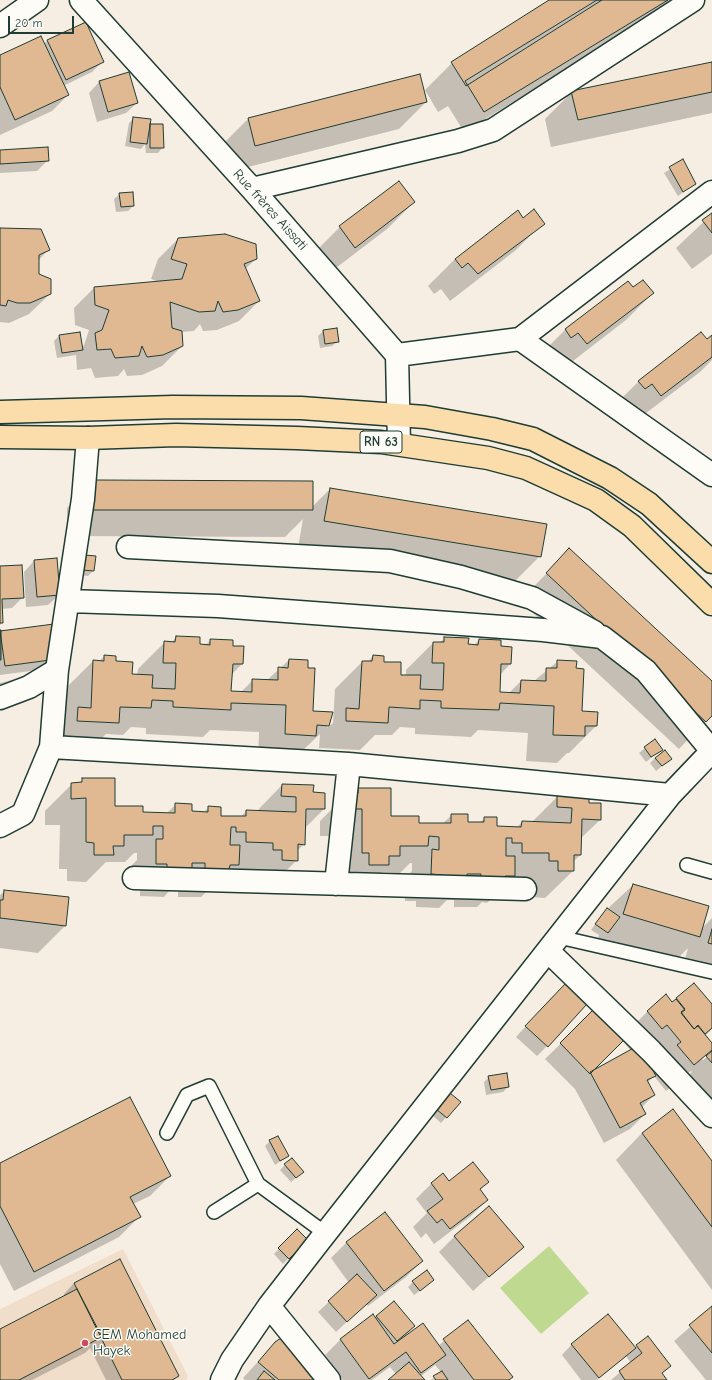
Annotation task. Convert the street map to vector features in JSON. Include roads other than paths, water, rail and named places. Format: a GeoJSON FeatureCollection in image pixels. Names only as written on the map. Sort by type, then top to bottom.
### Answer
{"type":"FeatureCollection","features":[{"type":"Feature","properties":{"kind":"main road"},"geometry":{"type":"LineString","coordinates":[[0,412],[172,407],[301,408],[425,417],[492,429],[533,440],[610,478],[649,504],[712,562]]}},
{"type":"Feature","properties":{"kind":"main road","name":"RN 63"},"geometry":{"type":"LineString","coordinates":[[0,437],[88,438],[176,435],[297,438],[399,444],[488,458],[526,468],[596,500],[632,526],[712,604]]}},
{"type":"Feature","properties":{"kind":"street"},"geometry":{"type":"LineString","coordinates":[[0,26],[37,0]]}},
{"type":"Feature","properties":{"kind":"street","name":"Rue frères Aissati"},"geometry":{"type":"LineString","coordinates":[[81,0],[252,189],[397,355]]}},
{"type":"Feature","properties":{"kind":"street"},"geometry":{"type":"LineString","coordinates":[[252,189],[458,141],[493,130],[693,0]]}},
{"type":"Feature","properties":{"kind":"street"},"geometry":{"type":"LineString","coordinates":[[399,444],[397,355],[520,339],[712,192]]}},
{"type":"Feature","properties":{"kind":"street"},"geometry":{"type":"LineString","coordinates":[[520,339],[712,475]]}},
{"type":"Feature","properties":{"kind":"street"},"geometry":{"type":"LineString","coordinates":[[0,826],[23,814],[51,746],[57,670],[83,499],[88,438]]}},
{"type":"Feature","properties":{"kind":"street"},"geometry":{"type":"LineString","coordinates":[[128,547],[390,561],[461,577],[532,598],[602,636],[646,672],[712,751],[670,795],[269,1306],[232,1360],[222,1380]]}},
{"type":"Feature","properties":{"kind":"street"},"geometry":{"type":"LineString","coordinates":[[68,601],[218,606],[543,630],[602,636]]}},
{"type":"Feature","properties":{"kind":"street"},"geometry":{"type":"LineString","coordinates":[[0,698],[29,687],[57,670]]}},
{"type":"Feature","properties":{"kind":"street"},"geometry":{"type":"LineString","coordinates":[[51,746],[349,764],[670,795]]}},
{"type":"Feature","properties":{"kind":"street"},"geometry":{"type":"LineString","coordinates":[[336,884],[349,764]]}},
{"type":"Feature","properties":{"kind":"street"},"geometry":{"type":"LineString","coordinates":[[134,878],[525,889]]}},
{"type":"Feature","properties":{"kind":"street"},"geometry":{"type":"LineString","coordinates":[[554,944],[712,1116]]}},
{"type":"Feature","properties":{"kind":"street"},"geometry":{"type":"LineString","coordinates":[[269,1306],[329,1380]]}},
{"type":"Feature","properties":{"kind":"lane"},"geometry":{"type":"LineString","coordinates":[[687,865],[712,872]]}},
{"type":"Feature","properties":{"kind":"lane"},"geometry":{"type":"LineString","coordinates":[[554,944],[712,972]]}},
{"type":"Feature","properties":{"kind":"lane"},"geometry":{"type":"LineString","coordinates":[[167,1133],[187,1095],[209,1086],[258,1184],[326,1233]]}},
{"type":"Feature","properties":{"kind":"lane"},"geometry":{"type":"LineString","coordinates":[[214,1212],[258,1184]]}},
{"type":"Feature","properties":{"kind":"place","name":"CEM Mohamed Hayek"},"geometry":{"type":"Point","coordinates":[85,1343]}}]}
